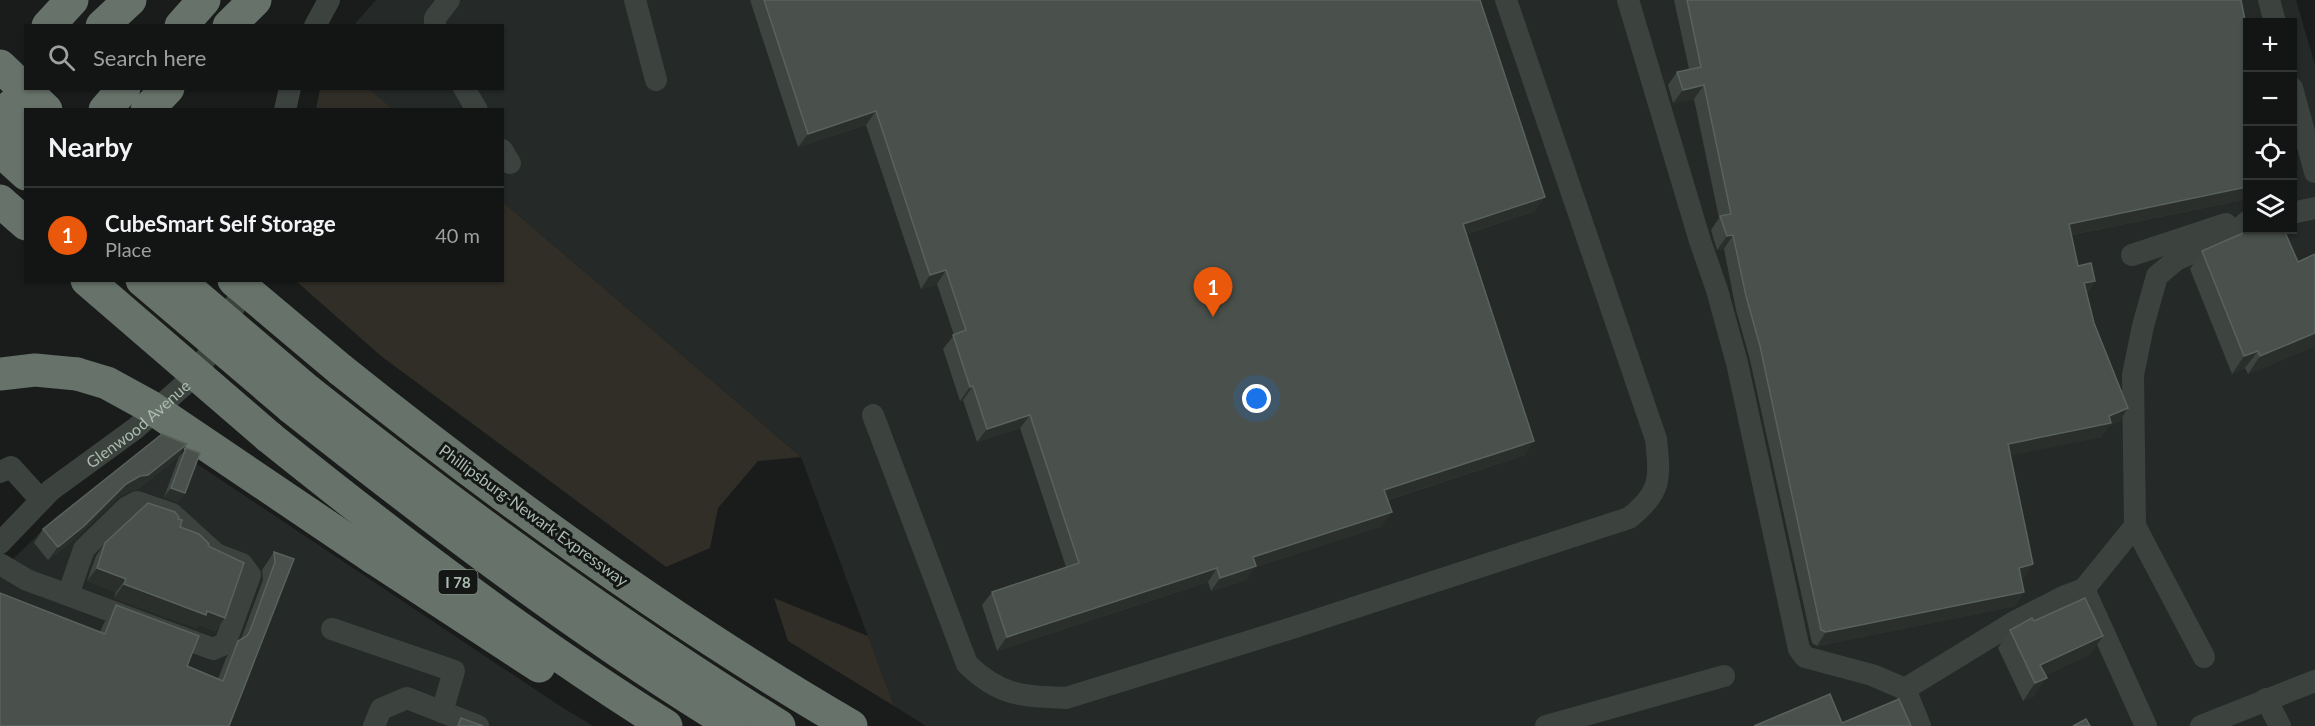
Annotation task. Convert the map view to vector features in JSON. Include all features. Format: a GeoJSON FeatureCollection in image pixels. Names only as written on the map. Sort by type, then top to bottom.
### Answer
{"type":"FeatureCollection","features":[{"type":"Feature","properties":{"kind":"highway"},"geometry":{"type":"LineString","coordinates":[[50,24],[72,0]]}},
{"type":"Feature","properties":{"kind":"highway"},"geometry":{"type":"LineString","coordinates":[[183,24],[204,0]]}},
{"type":"Feature","properties":{"kind":"highway"},"geometry":{"type":"LineString","coordinates":[[232,24],[255,0]]}},
{"type":"Feature","properties":{"kind":"highway"},"geometry":{"type":"LineString","coordinates":[[0,66],[24,89]]}},
{"type":"Feature","properties":{"kind":"highway"},"geometry":{"type":"LineString","coordinates":[[24,80],[11,107],[24,136]]}},
{"type":"Feature","properties":{"kind":"highway"},"geometry":{"type":"LineString","coordinates":[[25,90],[44,108]]}},
{"type":"Feature","properties":{"kind":"highway"},"geometry":{"type":"LineString","coordinates":[[107,108],[122,90]]}},
{"type":"Feature","properties":{"kind":"highway"},"geometry":{"type":"LineString","coordinates":[[149,108],[166,90]]}},
{"type":"Feature","properties":{"kind":"highway"},"geometry":{"type":"LineString","coordinates":[[0,150],[24,172]]}},
{"type":"Feature","properties":{"kind":"highway"},"geometry":{"type":"LineString","coordinates":[[0,219],[24,197]]}},
{"type":"Feature","properties":{"kind":"highway"},"geometry":{"type":"LineString","coordinates":[[0,201],[24,223]]}},
{"type":"Feature","properties":{"kind":"highway"},"geometry":{"type":"LineString","coordinates":[[0,207],[24,224]]}},
{"type":"Feature","properties":{"kind":"highway","name":"I 78"},"geometry":{"type":"LineString","coordinates":[[89,282],[268,437],[439,568],[531,635],[660,722]]}},
{"type":"Feature","properties":{"kind":"highway","name":"I 78"},"geometry":{"type":"LineString","coordinates":[[145,282],[300,399],[442,496],[632,631],[779,726]]}},
{"type":"Feature","properties":{"kind":"highway","name":"I 78"},"geometry":{"type":"LineString","coordinates":[[180,282],[300,399],[471,546],[646,670],[734,726]]}},
{"type":"Feature","properties":{"kind":"highway","name":"Phillipsburg-Newark Expressway"},"geometry":{"type":"LineString","coordinates":[[236,282],[341,370],[486,483],[608,570],[752,666],[838,718]]}},
{"type":"Feature","properties":{"kind":"highway"},"geometry":{"type":"LineString","coordinates":[[0,374],[50,370],[77,374],[107,383],[149,406],[374,558],[590,698],[660,722]]}},
{"type":"Feature","properties":{"kind":"street"},"geometry":{"type":"LineString","coordinates":[[316,24],[329,0]]}},
{"type":"Feature","properties":{"kind":"street"},"geometry":{"type":"LineString","coordinates":[[435,24],[435,18],[449,0]]}},
{"type":"Feature","properties":{"kind":"street"},"geometry":{"type":"LineString","coordinates":[[635,0],[656,80]]}},
{"type":"Feature","properties":{"kind":"street"},"geometry":{"type":"LineString","coordinates":[[873,415],[968,664],[983,679],[1007,692],[1035,697],[1065,698],[1292,628],[1629,518],[1647,504],[1656,489],[1659,465],[1656,439],[1506,0]]}},
{"type":"Feature","properties":{"kind":"street"},"geometry":{"type":"LineString","coordinates":[[1629,0],[1737,363],[1799,649],[1805,657],[1872,675],[1905,689],[1920,726]]}},
{"type":"Feature","properties":{"kind":"street"},"geometry":{"type":"LineString","coordinates":[[2269,0],[2274,18]]}},
{"type":"Feature","properties":{"kind":"street"},"geometry":{"type":"LineString","coordinates":[[286,108],[290,90]]}},
{"type":"Feature","properties":{"kind":"street"},"geometry":{"type":"LineString","coordinates":[[465,90],[476,108]]}},
{"type":"Feature","properties":{"kind":"street"},"geometry":{"type":"LineString","coordinates":[[2297,106],[2315,172]]}},
{"type":"Feature","properties":{"kind":"street"},"geometry":{"type":"LineString","coordinates":[[2297,212],[2315,208]]}},
{"type":"Feature","properties":{"kind":"street"},"geometry":{"type":"LineString","coordinates":[[2132,255],[2243,220]]}},
{"type":"Feature","properties":{"kind":"street"},"geometry":{"type":"LineString","coordinates":[[2204,657],[2135,525],[2133,375],[2143,326],[2157,276],[2176,260],[2232,235],[2243,223]]}},
{"type":"Feature","properties":{"kind":"street","name":"Glenwood Avenue"},"geometry":{"type":"LineString","coordinates":[[0,543],[40,500],[75,471],[136,428],[185,384],[215,344],[247,282]]}},
{"type":"Feature","properties":{"kind":"street"},"geometry":{"type":"LineString","coordinates":[[0,472],[11,466],[40,500]]}},
{"type":"Feature","properties":{"kind":"street"},"geometry":{"type":"LineString","coordinates":[[0,564],[27,580],[213,649],[225,644],[250,575],[242,564],[216,554],[172,514],[136,502],[126,508],[84,549],[68,595]]}},
{"type":"Feature","properties":{"kind":"street"},"geometry":{"type":"LineString","coordinates":[[1905,689],[2016,621],[2084,589],[2135,525]]}},
{"type":"Feature","properties":{"kind":"street"},"geometry":{"type":"LineString","coordinates":[[2084,589],[2146,726]]}},
{"type":"Feature","properties":{"kind":"street"},"geometry":{"type":"LineString","coordinates":[[332,629],[454,671],[442,712]]}},
{"type":"Feature","properties":{"kind":"street"},"geometry":{"type":"LineString","coordinates":[[1546,726],[1724,676]]}},
{"type":"Feature","properties":{"kind":"street"},"geometry":{"type":"LineString","coordinates":[[2201,726],[2315,681]]}},
{"type":"Feature","properties":{"kind":"street"},"geometry":{"type":"LineString","coordinates":[[374,726],[381,709],[407,698],[478,726]]}},
{"type":"Feature","properties":{"kind":"street"},"geometry":{"type":"LineString","coordinates":[[2266,699],[2280,726]]}},
{"type":"Feature","properties":{"kind":"shaded area"},"geometry":{"type":"Polygon","coordinates":[[[376,0],[2296,0],[2315,65],[2315,726],[926,726],[894,706],[801,457],[504,203],[504,108],[392,108],[370,90],[504,90],[504,24],[355,24],[376,0]]]}},
{"type":"Feature","properties":{"kind":"shaded area"},"geometry":{"type":"Polygon","coordinates":[[[320,90],[370,90],[392,108],[316,108],[320,90]]]}},
{"type":"Feature","properties":{"kind":"shaded area"},"geometry":{"type":"Polygon","coordinates":[[[504,203],[801,457],[758,461],[718,508],[710,548],[666,567],[381,356],[297,282],[504,282],[504,203]]]}},
{"type":"Feature","properties":{"kind":"shaded area"},"geometry":{"type":"Polygon","coordinates":[[[158,438],[593,726],[0,726],[0,577],[8,564],[57,516],[158,438]]]}},
{"type":"Feature","properties":{"kind":"shaded area"},"geometry":{"type":"Polygon","coordinates":[[[774,598],[868,636],[894,706],[788,641],[774,598]]]}},
{"type":"Feature","properties":{"kind":"building"},"geometry":{"type":"Polygon","coordinates":[[[764,0],[1480,0],[1545,197],[1463,224],[1534,441],[1384,490],[1392,512],[1253,557],[1256,566],[1220,578],[1217,568],[1007,637],[992,592],[1079,563],[1030,415],[987,429],[953,335],[966,330],[946,270],[930,275],[876,111],[808,134],[764,0]]]}},
{"type":"Feature","properties":{"kind":"building"},"geometry":{"type":"Polygon","coordinates":[[[1687,0],[2241,0],[2245,18],[2243,188],[2069,224],[2078,266],[2091,263],[2095,281],[2084,283],[2094,323],[2128,408],[2109,416],[2111,423],[2008,444],[2033,564],[2019,568],[2024,592],[1826,632],[1821,630],[1760,346],[1733,235],[1727,236],[1720,216],[1731,214],[1704,85],[1683,90],[1677,72],[1701,67],[1687,0]]]}},
{"type":"Feature","properties":{"kind":"building"},"geometry":{"type":"Polygon","coordinates":[[[2243,233],[2286,234],[2298,262],[2315,254],[2315,333],[2260,356],[2258,351],[2244,356],[2202,251],[2243,233]]]}},
{"type":"Feature","properties":{"kind":"building"},"geometry":{"type":"Polygon","coordinates":[[[162,434],[187,444],[148,475],[140,476],[126,484],[84,526],[58,547],[43,529],[162,434]]]}},
{"type":"Feature","properties":{"kind":"building"},"geometry":{"type":"Polygon","coordinates":[[[186,448],[200,453],[185,493],[171,488],[186,448]]]}},
{"type":"Feature","properties":{"kind":"building"},"geometry":{"type":"Polygon","coordinates":[[[148,503],[175,512],[178,519],[182,520],[180,527],[199,534],[209,544],[208,546],[244,563],[225,618],[207,611],[206,615],[124,584],[126,579],[97,568],[105,543],[148,503]]]}},
{"type":"Feature","properties":{"kind":"building"},"geometry":{"type":"Polygon","coordinates":[[[274,552],[294,559],[229,726],[0,726],[0,593],[105,634],[116,605],[199,636],[187,666],[223,681],[238,641],[247,636],[250,631],[275,562],[274,552]]]}},
{"type":"Feature","properties":{"kind":"building"},"geometry":{"type":"Polygon","coordinates":[[[2085,598],[2103,636],[2040,665],[2047,678],[2035,683],[2010,630],[2032,618],[2034,621],[2085,598]]]}},
{"type":"Feature","properties":{"kind":"building"},"geometry":{"type":"Polygon","coordinates":[[[1830,694],[1842,723],[1899,699],[1911,726],[1754,726],[1830,694]]]}},
{"type":"Feature","properties":{"kind":"building"},"geometry":{"type":"Polygon","coordinates":[[[461,718],[483,726],[458,726],[461,718]]]}},
{"type":"Feature","properties":{"kind":"building"},"geometry":{"type":"Polygon","coordinates":[[[2086,719],[2090,726],[2073,726],[2086,719]]]}},
{"type":"Feature","properties":{"kind":"place","name":"CubeSmart Self Storage"},"geometry":{"type":"Point","coordinates":[1213,317]}}]}
